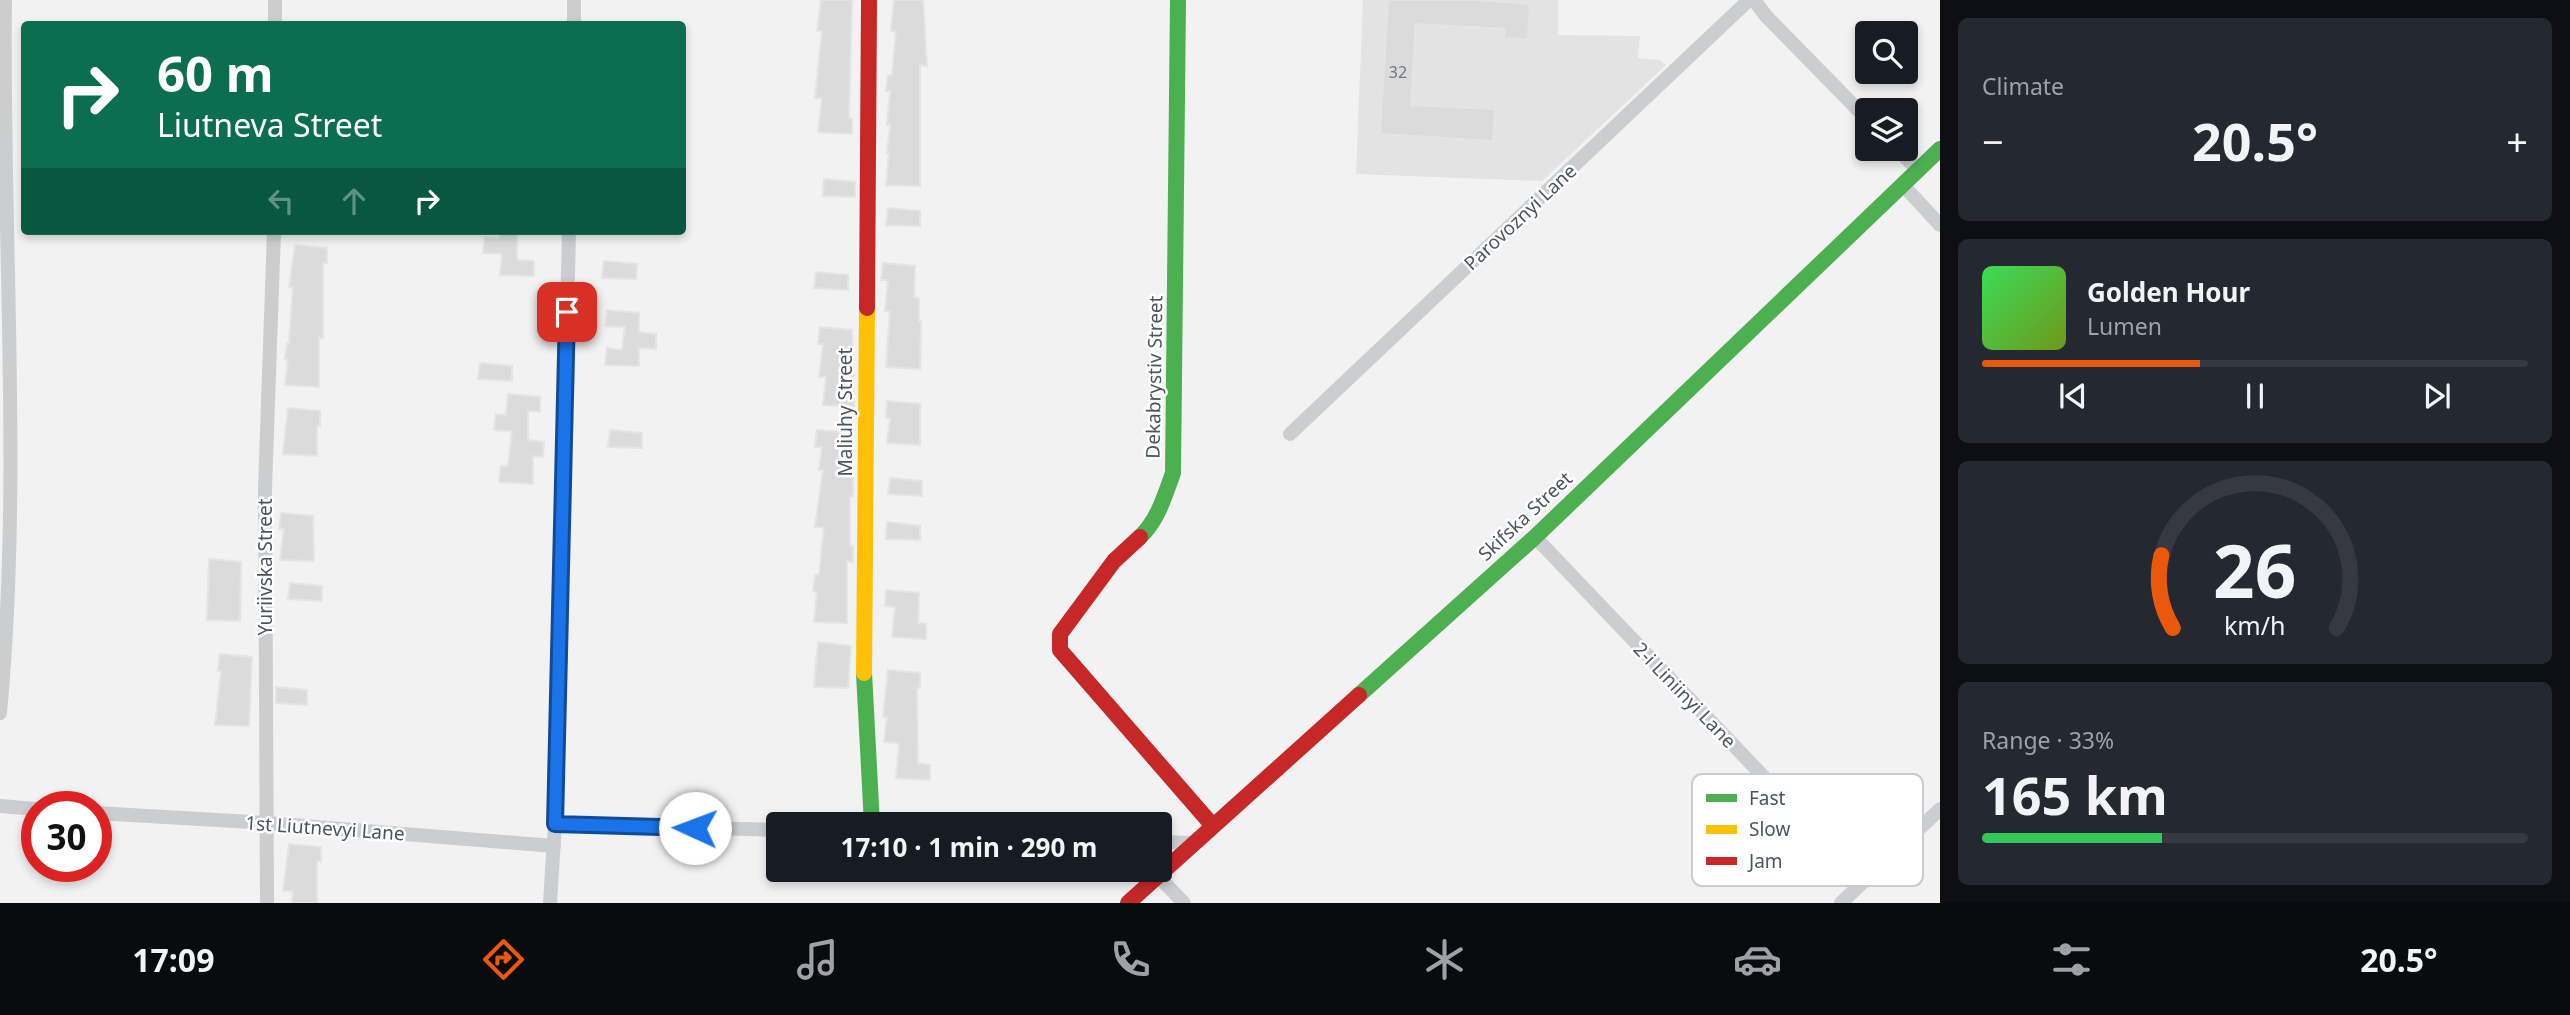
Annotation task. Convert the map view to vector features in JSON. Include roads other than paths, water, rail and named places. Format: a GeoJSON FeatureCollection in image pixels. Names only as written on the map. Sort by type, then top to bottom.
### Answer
{"type":"FeatureCollection","features":[{"type":"Feature","properties":{"kind":"street"},"geometry":{"type":"LineString","coordinates":[[0,713],[6,645],[10,443],[5,0]]}},
{"type":"Feature","properties":{"kind":"street"},"geometry":{"type":"LineString","coordinates":[[275,0],[275,21]]}},
{"type":"Feature","properties":{"kind":"street"},"geometry":{"type":"LineString","coordinates":[[574,0],[574,21]]}},
{"type":"Feature","properties":{"kind":"street","name":"Maliuhy Street"},"geometry":{"type":"LineString","coordinates":[[869,0],[864,691],[871,812]]}},
{"type":"Feature","properties":{"kind":"street","name":"Dekabrystiv Street"},"geometry":{"type":"LineString","coordinates":[[1178,0],[1173,474],[1163,502],[1147,530],[1114,561],[1060,634],[1060,650],[1213,827]]}},
{"type":"Feature","properties":{"kind":"street"},"geometry":{"type":"LineString","coordinates":[[1752,0],[1855,107]]}},
{"type":"Feature","properties":{"kind":"street","name":"Parovoznyi Lane"},"geometry":{"type":"LineString","coordinates":[[1290,434],[1752,0]]}},
{"type":"Feature","properties":{"kind":"street","name":"Skifska Street"},"geometry":{"type":"LineString","coordinates":[[1172,862],[1535,537],[1940,149]]}},
{"type":"Feature","properties":{"kind":"street"},"geometry":{"type":"LineString","coordinates":[[1909,161],[1917,169]]}},
{"type":"Feature","properties":{"kind":"street"},"geometry":{"type":"LineString","coordinates":[[1902,184],[1940,225]]}},
{"type":"Feature","properties":{"kind":"street","name":"Yuriivska Street"},"geometry":{"type":"LineString","coordinates":[[267,903],[265,489],[274,235]]}},
{"type":"Feature","properties":{"kind":"street"},"geometry":{"type":"LineString","coordinates":[[550,903],[555,824],[569,235]]}},
{"type":"Feature","properties":{"kind":"street","name":"2-i Liniinyi Lane"},"geometry":{"type":"LineString","coordinates":[[1535,537],[1761,774]]}},
{"type":"Feature","properties":{"kind":"street"},"geometry":{"type":"LineString","coordinates":[[0,806],[21,808]]}},
{"type":"Feature","properties":{"kind":"street"},"geometry":{"type":"LineString","coordinates":[[1923,825],[1940,809]]}},
{"type":"Feature","properties":{"kind":"street","name":"1st Liutnevyi Lane"},"geometry":{"type":"LineString","coordinates":[[112,814],[267,823],[554,846]]}},
{"type":"Feature","properties":{"kind":"street"},"geometry":{"type":"LineString","coordinates":[[555,824],[766,831]]}},
{"type":"Feature","properties":{"kind":"street"},"geometry":{"type":"LineString","coordinates":[[1172,842],[1194,843]]}},
{"type":"Feature","properties":{"kind":"street","name":"Skifska Street"},"geometry":{"type":"LineString","coordinates":[[1128,903],[1150,882]]}},
{"type":"Feature","properties":{"kind":"street"},"geometry":{"type":"LineString","coordinates":[[1164,882],[1184,903]]}},
{"type":"Feature","properties":{"kind":"street"},"geometry":{"type":"LineString","coordinates":[[1841,903],[1860,886]]}}]}
